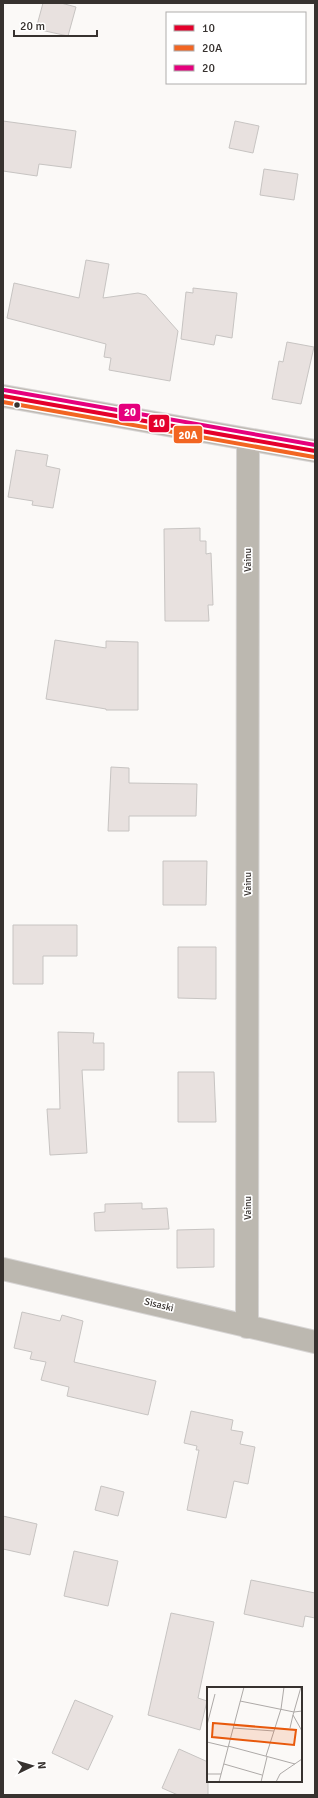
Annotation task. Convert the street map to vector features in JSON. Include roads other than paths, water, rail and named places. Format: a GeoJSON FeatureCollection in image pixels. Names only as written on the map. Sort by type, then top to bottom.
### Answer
{"type":"FeatureCollection","features":[{"type":"Feature","properties":{"kind":"main road"},"geometry":{"type":"LineString","coordinates":[[3,396],[315,451]]}},
{"type":"Feature","properties":{"kind":"street","name":"Vainu"},"geometry":{"type":"LineString","coordinates":[[247,1327],[248,440]]}},
{"type":"Feature","properties":{"kind":"street","name":"Sisaski"},"geometry":{"type":"LineString","coordinates":[[3,1268],[315,1342]]}}]}
